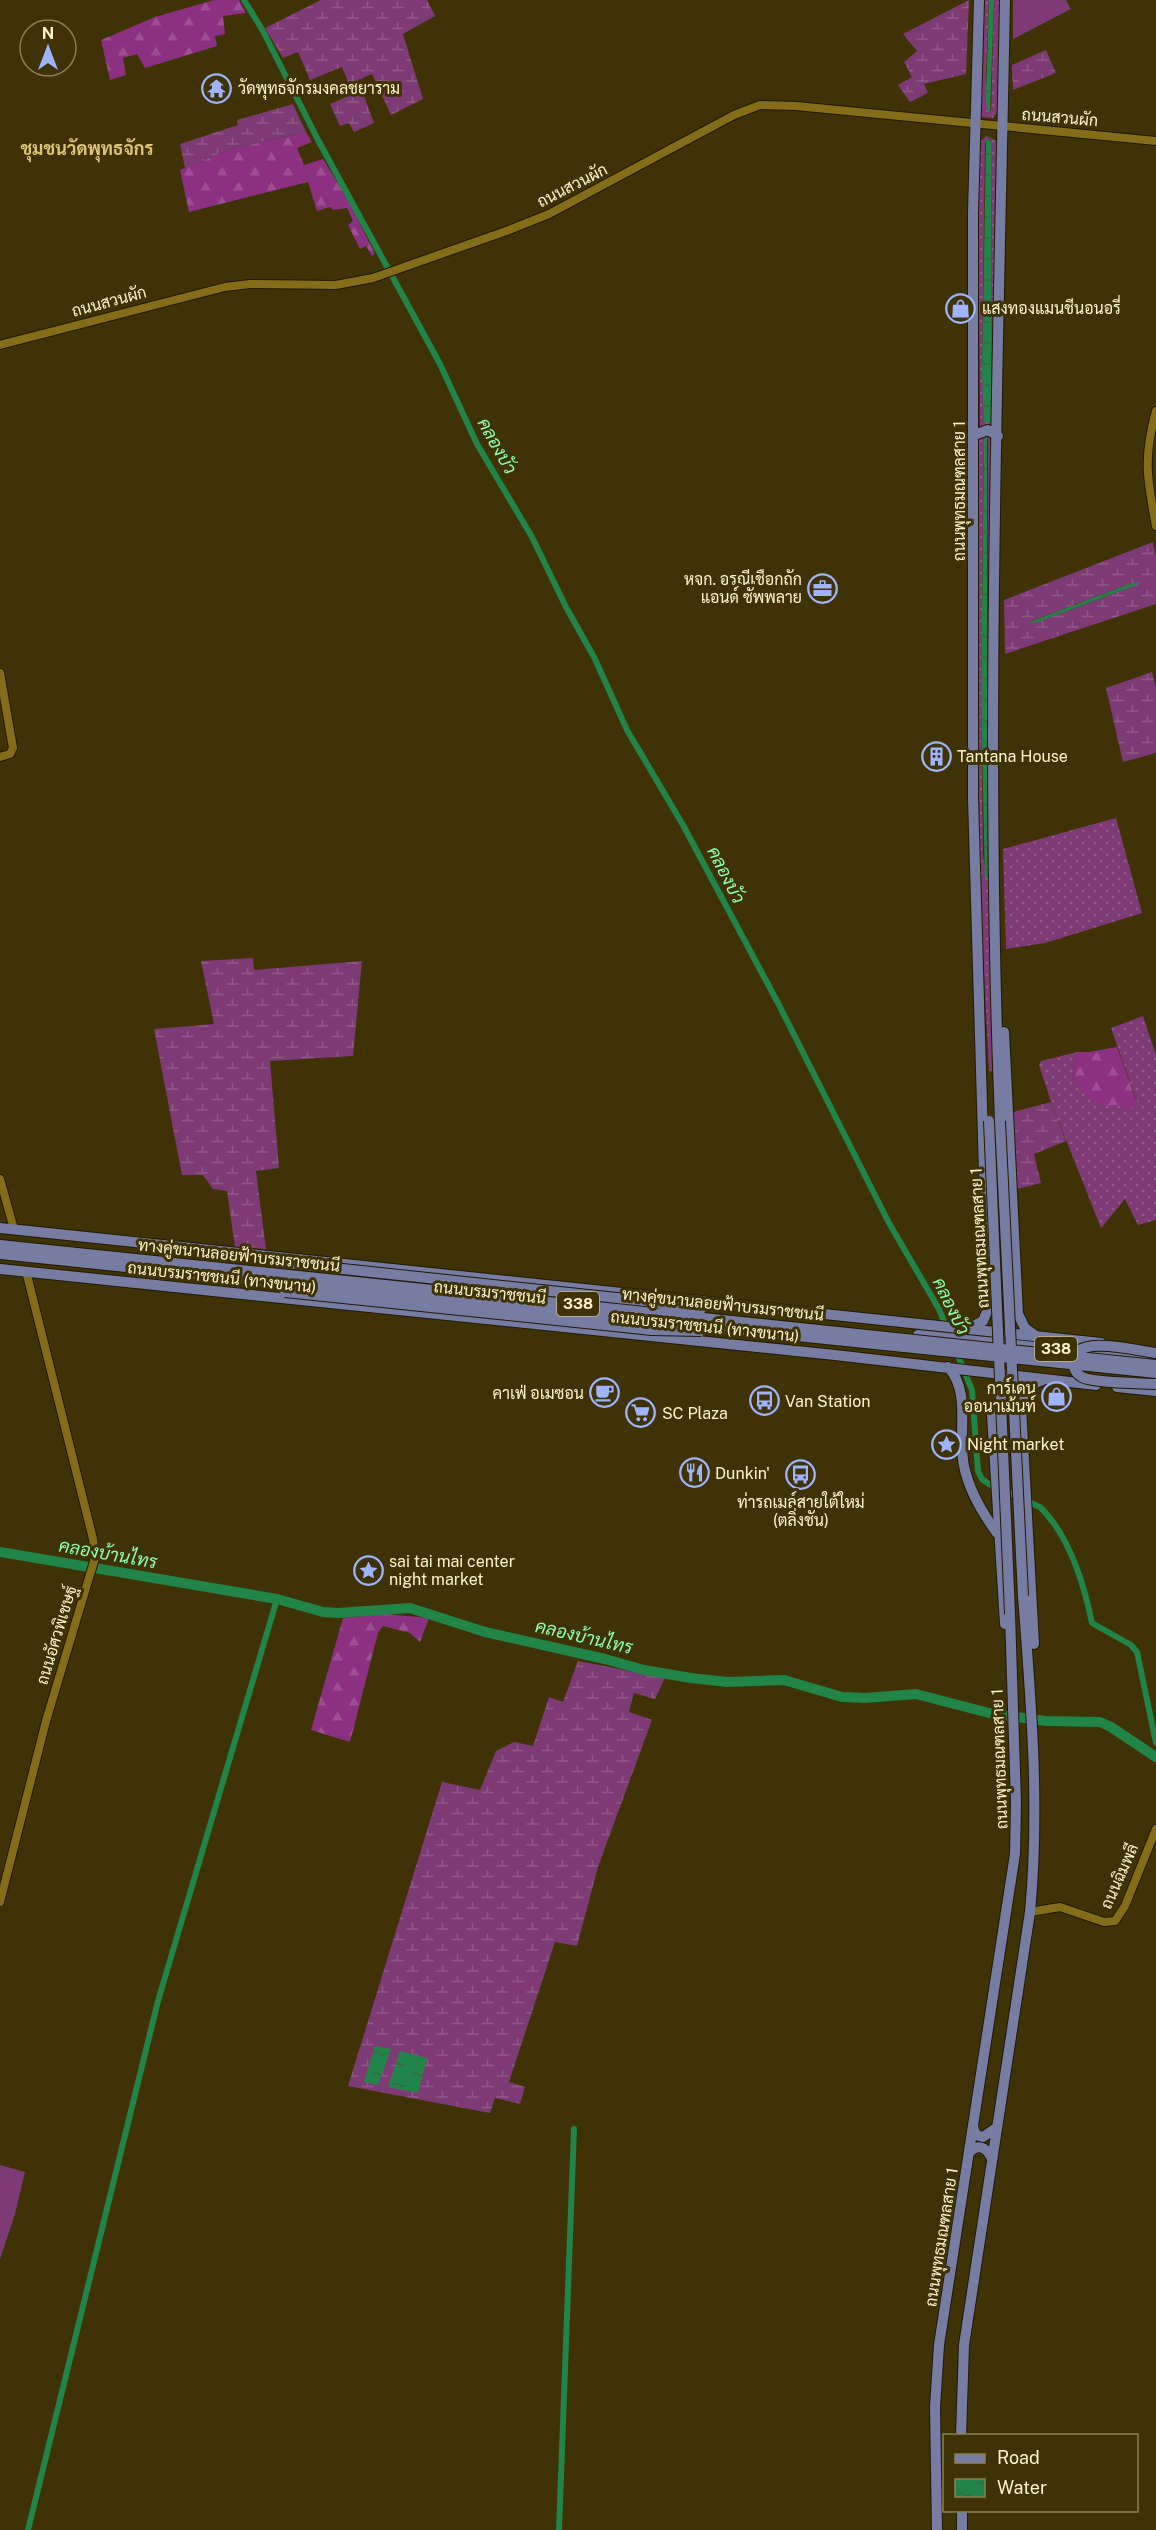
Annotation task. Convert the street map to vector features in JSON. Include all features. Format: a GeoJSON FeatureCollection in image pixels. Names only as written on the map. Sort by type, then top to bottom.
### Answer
{"type":"FeatureCollection","features":[{"type":"Feature","properties":{"kind":"main road","name":"ถนนพุทธมณฑลสาย 1"},"geometry":{"type":"LineString","coordinates":[[968,1329],[980,1325],[986,1318],[988,1298],[973,798],[979,0]]}},
{"type":"Feature","properties":{"kind":"main road","name":"ถนนพุทธมณฑลสาย 1"},"geometry":{"type":"LineString","coordinates":[[937,2528],[935,2407],[939,2345],[1014,1866],[1016,1803],[994,1121],[997,981],[994,816],[999,126],[1005,0]]}},
{"type":"Feature","properties":{"kind":"main road"},"geometry":{"type":"LineString","coordinates":[[974,435],[988,430],[998,436]]}},
{"type":"Feature","properties":{"kind":"main road","name":"ถนนพุทธมณฑลสาย 1"},"geometry":{"type":"LineString","coordinates":[[997,981],[1004,1033],[1020,1321],[1037,1337]]}},
{"type":"Feature","properties":{"kind":"main road","name":"ถนนพุทธมณฑลสาย 1"},"geometry":{"type":"LineString","coordinates":[[961,2434],[964,2345],[1030,1912],[1035,1839],[1029,1676],[994,1121],[978,982]]}},
{"type":"Feature","properties":{"kind":"main road","name":"ถนนบรมราชชนนี (ทางขนาน)"},"geometry":{"type":"LineString","coordinates":[[0,1228],[940,1326],[953,1335],[968,1329],[1156,1351]]}},
{"type":"Feature","properties":{"kind":"main road","name":"ถนนบรมราชชนนี"},"geometry":{"type":"LineString","coordinates":[[0,1240],[953,1335],[1156,1360]]}},
{"type":"Feature","properties":{"kind":"main road"},"geometry":{"type":"LineString","coordinates":[[136,1241],[192,1252],[655,1302],[777,1330]]}},
{"type":"Feature","properties":{"kind":"main road","name":"ทางคู่ขนานลอยฟ้าบรมราชชนนี"},"geometry":{"type":"LineString","coordinates":[[0,1245],[777,1330],[1156,1375]]}},
{"type":"Feature","properties":{"kind":"main road","name":"ถนนบรมราชชนนี"},"geometry":{"type":"LineString","coordinates":[[0,1256],[1156,1375]]}},
{"type":"Feature","properties":{"kind":"main road","name":"ทางคู่ขนานลอยฟ้าบรมราชชนนี"},"geometry":{"type":"LineString","coordinates":[[0,1256],[1156,1365]]}},
{"type":"Feature","properties":{"kind":"main road","name":"ถนนบรมราชชนนี (ทางขนาน)"},"geometry":{"type":"LineString","coordinates":[[0,1269],[1156,1390]]}},
{"type":"Feature","properties":{"kind":"main road"},"geometry":{"type":"LineString","coordinates":[[95,1279],[190,1281],[652,1330],[777,1330]]}},
{"type":"Feature","properties":{"kind":"main road"},"geometry":{"type":"LineString","coordinates":[[988,1298],[996,1315],[1008,1317],[1015,1313],[1018,1298]]}},
{"type":"Feature","properties":{"kind":"main road"},"geometry":{"type":"LineString","coordinates":[[1156,1351],[1092,1345],[1080,1348],[1075,1353],[1073,1363],[1076,1372],[1087,1379],[1156,1384]]}},
{"type":"Feature","properties":{"kind":"main road"},"geometry":{"type":"LineString","coordinates":[[948,1367],[956,1376],[960,1392],[963,1465],[969,1484],[999,1536]]}},
{"type":"Feature","properties":{"kind":"main road"},"geometry":{"type":"LineString","coordinates":[[1029,1676],[1034,1654],[1021,1418],[1022,1400],[1027,1390],[1035,1383],[1047,1379]]}},
{"type":"Feature","properties":{"kind":"main road"},"geometry":{"type":"LineString","coordinates":[[1011,1674],[1007,1659],[992,1415],[1000,1403],[1012,1403],[1017,1406],[1021,1418]]}},
{"type":"Feature","properties":{"kind":"main road"},"geometry":{"type":"LineString","coordinates":[[973,2127],[976,2135],[983,2137],[996,2128]]}},
{"type":"Feature","properties":{"kind":"main road"},"geometry":{"type":"LineString","coordinates":[[969,2153],[975,2148],[982,2147],[991,2157]]}},
{"type":"Feature","properties":{"kind":"street","name":"ถนนสวนผัก"},"geometry":{"type":"LineString","coordinates":[[0,345],[225,287],[336,285],[373,278],[549,214],[734,115],[760,105],[796,106],[1156,141]]}},
{"type":"Feature","properties":{"kind":"street"},"geometry":{"type":"LineString","coordinates":[[1156,411],[1148,444],[1146,467],[1156,525]]}},
{"type":"Feature","properties":{"kind":"street"},"geometry":{"type":"LineString","coordinates":[[0,673],[13,748],[8,756],[0,757]]}},
{"type":"Feature","properties":{"kind":"street"},"geometry":{"type":"LineString","coordinates":[[0,1179],[14,1229]]}},
{"type":"Feature","properties":{"kind":"street","name":"ถนนอัศวพิเชษฐ์"},"geometry":{"type":"LineString","coordinates":[[0,1902],[46,1720],[95,1558],[26,1272]]}},
{"type":"Feature","properties":{"kind":"street","name":"ถนนฉิมพลี"},"geometry":{"type":"LineString","coordinates":[[1030,1912],[1060,1907],[1104,1922],[1116,1921],[1125,1906],[1156,1829]]}},
{"type":"Feature","properties":{"kind":"green space"},"geometry":{"type":"Polygon","coordinates":[[[214,0],[239,0],[246,13],[223,16],[225,34],[215,36],[217,46],[145,68],[137,54],[123,58],[126,75],[110,80],[101,40],[155,17],[214,0]]]}},
{"type":"Feature","properties":{"kind":"green space"},"geometry":{"type":"Polygon","coordinates":[[[321,0],[427,0],[435,16],[403,34],[423,99],[391,115],[372,74],[358,80],[374,123],[354,132],[349,123],[340,126],[330,104],[353,94],[342,67],[310,80],[298,52],[283,58],[265,28],[321,0]]]}},
{"type":"Feature","properties":{"kind":"green space"},"geometry":{"type":"Polygon","coordinates":[[[969,0],[966,74],[924,84],[928,93],[910,102],[898,85],[912,77],[904,62],[917,51],[903,34],[969,0]]]}},
{"type":"Feature","properties":{"kind":"green space"},"geometry":{"type":"Polygon","coordinates":[[[983,0],[989,0],[986,73],[988,112],[991,110],[994,0],[1000,0],[997,112],[993,118],[980,115],[983,0]]]}},
{"type":"Feature","properties":{"kind":"green space"},"geometry":{"type":"Polygon","coordinates":[[[1013,0],[1066,0],[1071,9],[1013,39],[1013,0]]]}},
{"type":"Feature","properties":{"kind":"green space"},"geometry":{"type":"Polygon","coordinates":[[[1046,50],[1056,73],[1013,90],[1012,65],[1046,50]]]}},
{"type":"Feature","properties":{"kind":"green space"},"geometry":{"type":"Polygon","coordinates":[[[293,104],[306,132],[230,149],[185,168],[180,144],[238,125],[237,120],[293,104]]]}},
{"type":"Feature","properties":{"kind":"green space"},"geometry":{"type":"Polygon","coordinates":[[[306,132],[312,142],[297,148],[304,165],[323,159],[347,198],[375,254],[372,256],[366,246],[360,249],[348,225],[353,221],[347,208],[333,210],[330,207],[317,211],[308,182],[189,212],[180,170],[230,149],[306,132]]]}},
{"type":"Feature","properties":{"kind":"green space"},"geometry":{"type":"Polygon","coordinates":[[[986,136],[997,141],[995,429],[980,428],[978,144],[986,136]],[[990,139],[985,142],[982,374],[992,422],[990,139]]]}},
{"type":"Feature","properties":{"kind":"green space"},"geometry":{"type":"Polygon","coordinates":[[[982,435],[993,437],[995,1072],[989,1071],[977,839],[979,437],[982,435]],[[984,439],[981,698],[983,856],[987,877],[988,440],[984,439]]]}},
{"type":"Feature","properties":{"kind":"green space"},"geometry":{"type":"Polygon","coordinates":[[[1153,542],[1156,557],[1156,604],[1005,654],[1004,600],[1153,542]],[[1132,583],[1029,622],[1060,613],[1130,587],[1132,583]]]}},
{"type":"Feature","properties":{"kind":"green space"},"geometry":{"type":"Polygon","coordinates":[[[1152,672],[1156,688],[1156,753],[1123,762],[1106,688],[1152,672]]]}},
{"type":"Feature","properties":{"kind":"green space"},"geometry":{"type":"Polygon","coordinates":[[[1116,818],[1142,913],[1045,943],[1006,949],[1003,849],[1116,818]]]}},
{"type":"Feature","properties":{"kind":"green space"},"geometry":{"type":"Polygon","coordinates":[[[253,958],[254,970],[362,961],[353,1056],[270,1061],[279,1168],[256,1171],[266,1249],[235,1247],[227,1191],[213,1189],[203,1175],[182,1175],[154,1029],[214,1024],[201,961],[253,958]]]}},
{"type":"Feature","properties":{"kind":"green space"},"geometry":{"type":"Polygon","coordinates":[[[1143,1016],[1156,1055],[1156,1220],[1138,1225],[1125,1199],[1101,1228],[1051,1102],[1039,1065],[1041,1061],[1077,1052],[1073,1077],[1101,1105],[1137,1102],[1111,1028],[1143,1016]]]}},
{"type":"Feature","properties":{"kind":"green space"},"geometry":{"type":"Polygon","coordinates":[[[1117,1047],[1137,1103],[1129,1109],[1096,1103],[1073,1077],[1077,1052],[1117,1047]]]}},
{"type":"Feature","properties":{"kind":"green space"},"geometry":{"type":"Polygon","coordinates":[[[1051,1102],[1066,1141],[1034,1154],[1041,1183],[1017,1189],[1013,1112],[1051,1102]]]}},
{"type":"Feature","properties":{"kind":"green space"},"geometry":{"type":"Polygon","coordinates":[[[385,1614],[429,1618],[420,1642],[410,1633],[383,1626],[378,1633],[350,1742],[311,1730],[343,1618],[385,1614]]]}},
{"type":"Feature","properties":{"kind":"green space"},"geometry":{"type":"Polygon","coordinates":[[[578,1661],[665,1678],[655,1699],[634,1693],[629,1712],[652,1720],[598,1867],[577,1946],[555,1942],[509,2082],[525,2087],[520,2104],[495,2098],[490,2113],[348,2086],[442,1782],[480,1790],[496,1751],[514,1742],[533,1746],[549,1697],[563,1702],[578,1661]]]}},
{"type":"Feature","properties":{"kind":"green space"},"geometry":{"type":"Polygon","coordinates":[[[0,2165],[25,2172],[15,2214],[0,2259],[0,2165]]]}},
{"type":"Feature","properties":{"kind":"water"},"geometry":{"type":"Polygon","coordinates":[[[989,0],[994,0],[990,112],[988,112],[986,101],[989,0]]]}},
{"type":"Feature","properties":{"kind":"water"},"geometry":{"type":"Polygon","coordinates":[[[986,139],[991,141],[992,422],[985,423],[982,374],[986,139]]]}},
{"type":"Feature","properties":{"kind":"water"},"geometry":{"type":"Polygon","coordinates":[[[987,437],[987,877],[985,882],[981,698],[984,439],[987,437]]]}},
{"type":"Feature","properties":{"kind":"water"},"geometry":{"type":"Polygon","coordinates":[[[1132,583],[1141,583],[1038,622],[1027,623],[1132,583]]]}},
{"type":"Feature","properties":{"kind":"water"},"geometry":{"type":"Polygon","coordinates":[[[375,2046],[391,2049],[378,2085],[364,2082],[375,2046]]]}},
{"type":"Feature","properties":{"kind":"water"},"geometry":{"type":"Polygon","coordinates":[[[400,2051],[427,2058],[418,2093],[388,2087],[400,2051]]]}},
{"type":"Feature","properties":{"kind":"waterway","name":"คลองบัว"},"geometry":{"type":"LineString","coordinates":[[244,0],[263,31],[317,138],[440,364],[477,444],[532,537],[566,607],[595,659],[627,730],[683,825],[778,1003],[889,1223],[939,1309],[952,1341]]}},
{"type":"Feature","properties":{"kind":"waterway","name":"คลองบัว"},"geometry":{"type":"LineString","coordinates":[[957,1353],[972,1390],[978,1471],[982,1479],[1040,1507],[1060,1532],[1080,1577],[1092,1623],[1131,1645],[1137,1652],[1156,1743]]}},
{"type":"Feature","properties":{"kind":"waterway","name":"คลองบ้านไทร"},"geometry":{"type":"LineString","coordinates":[[0,1552],[277,1599],[323,1612],[410,1608],[485,1632],[644,1670],[691,1678],[727,1682],[784,1680],[842,1697],[865,1698],[916,1694],[993,1714],[1046,1721],[1100,1722],[1156,1757]]}},
{"type":"Feature","properties":{"kind":"waterway"},"geometry":{"type":"LineString","coordinates":[[28,2530],[158,2001],[277,1599]]}},
{"type":"Feature","properties":{"kind":"waterway"},"geometry":{"type":"LineString","coordinates":[[559,2530],[574,2129]]}},
{"type":"Feature","properties":{"kind":"place","name":"วัดพุทธจักรมงคลชยาราม"},"geometry":{"type":"Point","coordinates":[217,88]}},
{"type":"Feature","properties":{"kind":"place","name":"แสงทองแมนชีนอนอรี่"},"geometry":{"type":"Point","coordinates":[961,308]}},
{"type":"Feature","properties":{"kind":"place","name":"หจก. อรุณีเชือกถัก แอนด์ ซัพพลาย"},"geometry":{"type":"Point","coordinates":[823,588]}},
{"type":"Feature","properties":{"kind":"place","name":"Tantana House"},"geometry":{"type":"Point","coordinates":[936,756]}},
{"type":"Feature","properties":{"kind":"place","name":"คาเฟ่ อเมซอน"},"geometry":{"type":"Point","coordinates":[605,1393]}},
{"type":"Feature","properties":{"kind":"place","name":"การ์เดน ออนาเม้นท์"},"geometry":{"type":"Point","coordinates":[1057,1397]}},
{"type":"Feature","properties":{"kind":"place","name":"Van Station"},"geometry":{"type":"Point","coordinates":[764,1401]}},
{"type":"Feature","properties":{"kind":"place","name":"SC Plaza"},"geometry":{"type":"Point","coordinates":[641,1413]}},
{"type":"Feature","properties":{"kind":"place","name":"Night market"},"geometry":{"type":"Point","coordinates":[946,1444]}},
{"type":"Feature","properties":{"kind":"place","name":"Dunkin'"},"geometry":{"type":"Point","coordinates":[694,1473]}},
{"type":"Feature","properties":{"kind":"place","name":"ท่ารถเมล์สายใต้ใหม่ (ตลิ่งชัน)"},"geometry":{"type":"Point","coordinates":[801,1474]}},
{"type":"Feature","properties":{"kind":"place","name":"sai tai mai center night market"},"geometry":{"type":"Point","coordinates":[368,1570]}},
{"type":"Feature","properties":{"kind":"district","name":"ชุมชนวัดพุทธจักร"},"geometry":{"type":"Point","coordinates":[87,149]}}]}
